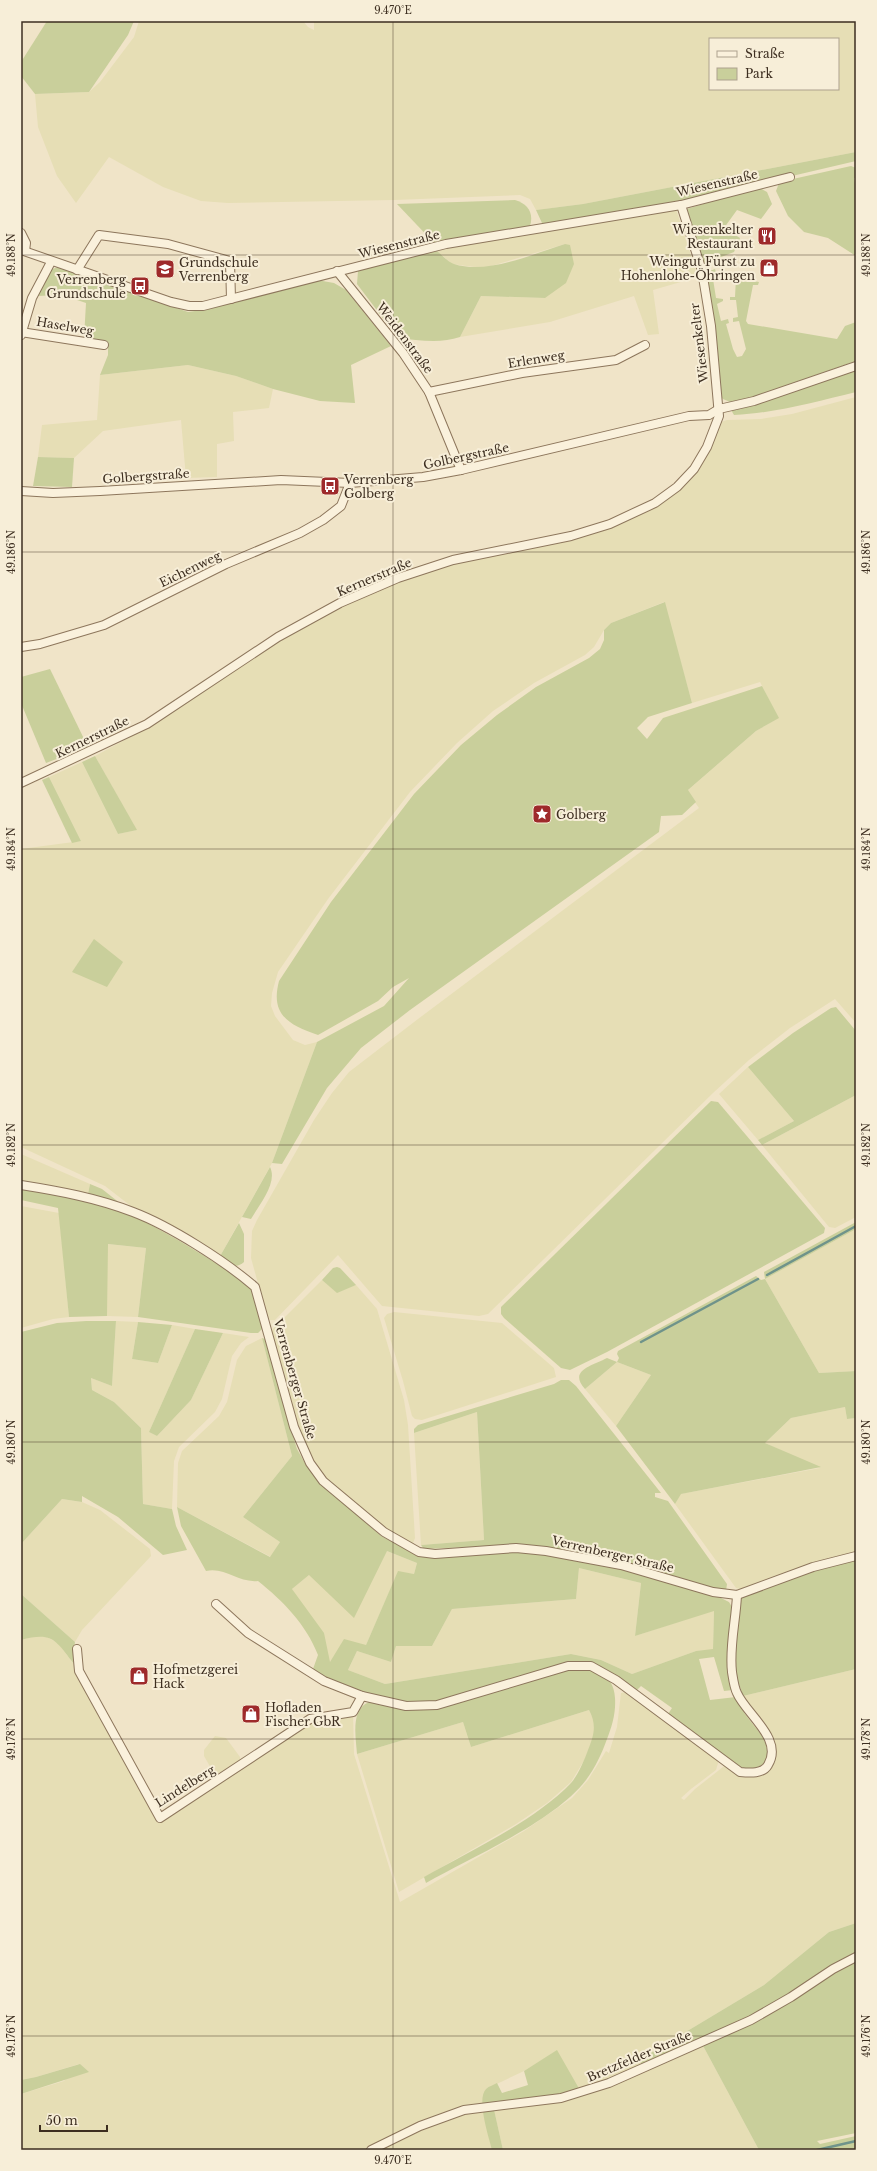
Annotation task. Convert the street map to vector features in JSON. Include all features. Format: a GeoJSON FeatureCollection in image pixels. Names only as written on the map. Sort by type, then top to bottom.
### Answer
{"type":"FeatureCollection","features":[{"type":"Feature","properties":{"kind":"street","name":"Wiesenstraße"},"geometry":{"type":"LineString","coordinates":[[23,251],[51,262],[189,306],[203,306],[446,244],[681,205],[790,177]]}},
{"type":"Feature","properties":{"kind":"street","name":"Wiesenkelter"},"geometry":{"type":"LineString","coordinates":[[681,205],[702,271],[710,326],[719,410]]}},
{"type":"Feature","properties":{"kind":"street"},"geometry":{"type":"LineString","coordinates":[[21,233],[26,243],[23,251]]}},
{"type":"Feature","properties":{"kind":"street"},"geometry":{"type":"LineString","coordinates":[[77,270],[99,235],[168,244],[230,261],[231,299]]}},
{"type":"Feature","properties":{"kind":"street"},"geometry":{"type":"LineString","coordinates":[[21,333],[32,298],[51,262]]}},
{"type":"Feature","properties":{"kind":"street","name":"Weidenstraße"},"geometry":{"type":"LineString","coordinates":[[337,271],[403,352],[429,392],[462,470]]}},
{"type":"Feature","properties":{"kind":"street","name":"Haselweg"},"geometry":{"type":"LineString","coordinates":[[21,333],[104,345]]}},
{"type":"Feature","properties":{"kind":"street","name":"Erlenweg"},"geometry":{"type":"LineString","coordinates":[[429,392],[522,373],[616,360],[645,345]]}},
{"type":"Feature","properties":{"kind":"street","name":"Golbergstraße"},"geometry":{"type":"LineString","coordinates":[[21,490],[53,493],[281,480],[350,483],[423,477],[462,470],[689,416],[709,415],[719,410],[754,401],[856,366]]}},
{"type":"Feature","properties":{"kind":"street","name":"Kernerstraße"},"geometry":{"type":"LineString","coordinates":[[21,783],[147,724],[278,637],[347,600],[398,578],[453,560],[571,536],[610,524],[655,502],[677,487],[694,468],[716,428],[719,410]]}},
{"type":"Feature","properties":{"kind":"street","name":"Eichenweg"},"geometry":{"type":"LineString","coordinates":[[21,647],[40,644],[104,625],[226,564],[300,533],[323,520],[341,506],[350,483]]}},
{"type":"Feature","properties":{"kind":"street","name":"Verrenberger Straße"},"geometry":{"type":"LineString","coordinates":[[21,1186],[95,1199],[134,1212],[182,1237],[236,1272],[255,1287],[294,1426],[310,1463],[323,1481],[342,1498],[400,1542],[419,1552],[435,1554],[510,1549],[546,1551],[621,1565],[713,1592],[737,1595],[813,1567],[856,1556]]}},
{"type":"Feature","properties":{"kind":"street"},"geometry":{"type":"LineString","coordinates":[[216,1604],[248,1633],[324,1681],[362,1696],[406,1706],[437,1705],[568,1666],[591,1666],[616,1680],[740,1772],[757,1772],[768,1766],[771,1759],[772,1750],[770,1739],[736,1692],[732,1671],[732,1649],[737,1595]]}},
{"type":"Feature","properties":{"kind":"street","name":"Lindelberg"},"geometry":{"type":"LineString","coordinates":[[77,1649],[79,1671],[160,1818],[310,1719],[353,1712],[362,1696]]}},
{"type":"Feature","properties":{"kind":"street","name":"Bretzfelder Straße"},"geometry":{"type":"LineString","coordinates":[[371,2150],[420,2126],[464,2110],[561,2098],[609,2083],[751,2020],[791,1997],[833,1969],[856,1957]]}},
{"type":"Feature","properties":{"kind":"shaded area"},"geometry":{"type":"Polygon","coordinates":[[[139,21],[303,21],[308,27],[314,30],[314,21],[856,21],[856,152],[583,204],[536,210],[530,199],[520,195],[394,200],[228,203],[201,201],[163,187],[109,157],[76,203],[57,176],[38,127],[35,94],[89,92],[100,82],[134,37],[139,21]]]}},
{"type":"Feature","properties":{"kind":"shaded area"},"geometry":{"type":"Polygon","coordinates":[[[675,206],[698,277],[653,290],[659,334],[648,335],[634,296],[550,322],[460,337],[481,296],[545,298],[565,244],[488,267],[452,264],[437,251],[529,232],[675,206]]]}},
{"type":"Feature","properties":{"kind":"shaded area"},"geometry":{"type":"Polygon","coordinates":[[[188,365],[236,376],[273,389],[269,408],[233,412],[234,441],[217,444],[217,477],[186,478],[181,420],[103,431],[74,458],[38,457],[42,425],[97,420],[100,375],[188,365]]]}},
{"type":"Feature","properties":{"kind":"shaded area"},"geometry":{"type":"Polygon","coordinates":[[[856,397],[856,1023],[835,999],[790,1028],[749,1060],[713,1093],[488,1314],[479,1316],[382,1306],[338,1255],[275,1320],[270,1320],[267,1316],[251,1258],[252,1231],[314,1120],[332,1093],[349,1072],[699,808],[687,791],[756,731],[778,718],[760,682],[692,703],[664,602],[611,623],[604,630],[594,647],[585,655],[534,683],[493,711],[457,743],[410,792],[328,899],[278,972],[272,993],[271,1006],[275,1016],[293,1040],[305,1045],[317,1042],[272,1163],[219,1258],[136,1210],[105,1186],[21,1147],[21,849],[81,841],[49,777],[82,762],[118,834],[136,830],[95,756],[145,729],[280,640],[340,606],[400,580],[455,563],[572,538],[658,504],[710,448],[721,422],[727,420],[761,419],[792,414],[856,397]]]}},
{"type":"Feature","properties":{"kind":"shaded area"},"geometry":{"type":"Polygon","coordinates":[[[748,1067],[794,1121],[758,1140],[719,1094],[748,1067]]]}},
{"type":"Feature","properties":{"kind":"shaded area"},"geometry":{"type":"Polygon","coordinates":[[[856,1095],[856,1217],[835,1228],[829,1227],[762,1145],[856,1095]]]}},
{"type":"Feature","properties":{"kind":"shaded area"},"geometry":{"type":"Polygon","coordinates":[[[21,1154],[90,1184],[88,1194],[21,1183],[21,1154]]]}},
{"type":"Feature","properties":{"kind":"shaded area"},"geometry":{"type":"Polygon","coordinates":[[[21,1206],[59,1213],[69,1317],[53,1319],[21,1328],[21,1206]]]}},
{"type":"Feature","properties":{"kind":"shaded area"},"geometry":{"type":"Polygon","coordinates":[[[856,1229],[856,1371],[819,1373],[765,1279],[856,1229]]]}},
{"type":"Feature","properties":{"kind":"shaded area"},"geometry":{"type":"Polygon","coordinates":[[[107,1244],[146,1248],[138,1317],[107,1316],[107,1244]]]}},
{"type":"Feature","properties":{"kind":"shaded area"},"geometry":{"type":"Polygon","coordinates":[[[322,1280],[337,1292],[356,1285],[377,1309],[404,1400],[408,1425],[415,1538],[413,1543],[409,1544],[385,1529],[326,1480],[313,1461],[297,1427],[271,1334],[273,1329],[322,1280]]]}},
{"type":"Feature","properties":{"kind":"shaded area"},"geometry":{"type":"Polygon","coordinates":[[[394,1312],[502,1323],[554,1368],[556,1377],[422,1420],[415,1419],[412,1416],[384,1318],[387,1314],[394,1312]]]}},
{"type":"Feature","properties":{"kind":"shaded area"},"geometry":{"type":"Polygon","coordinates":[[[116,1321],[138,1322],[132,1359],[158,1363],[172,1325],[195,1329],[149,1432],[157,1436],[191,1400],[223,1333],[249,1337],[241,1343],[232,1356],[222,1399],[215,1412],[179,1447],[174,1461],[172,1509],[143,1504],[141,1428],[114,1402],[92,1390],[91,1378],[112,1386],[116,1321]]]}},
{"type":"Feature","properties":{"kind":"shaded area"},"geometry":{"type":"Polygon","coordinates":[[[262,1338],[292,1456],[243,1517],[280,1542],[271,1557],[177,1507],[178,1463],[182,1451],[219,1416],[227,1402],[237,1360],[246,1346],[262,1338]]]}},
{"type":"Feature","properties":{"kind":"shaded area"},"geometry":{"type":"Polygon","coordinates":[[[617,1362],[651,1375],[616,1426],[585,1389],[617,1362]]]}},
{"type":"Feature","properties":{"kind":"shaded area"},"geometry":{"type":"Polygon","coordinates":[[[845,1407],[847,1419],[856,1418],[856,1553],[813,1564],[740,1589],[736,1588],[675,1504],[680,1494],[820,1468],[765,1443],[791,1418],[845,1407]]]}},
{"type":"Feature","properties":{"kind":"shaded area"},"geometry":{"type":"Polygon","coordinates":[[[477,1412],[484,1540],[421,1545],[414,1433],[477,1412]]]}},
{"type":"Feature","properties":{"kind":"shaded area"},"geometry":{"type":"Polygon","coordinates":[[[62,1499],[82,1502],[100,1510],[150,1549],[151,1556],[82,1630],[75,1642],[21,1594],[21,1544],[62,1499]]]}},
{"type":"Feature","properties":{"kind":"shaded area"},"geometry":{"type":"Polygon","coordinates":[[[387,1551],[417,1563],[414,1574],[398,1572],[366,1645],[330,1663],[292,1589],[309,1575],[387,1551]]]}},
{"type":"Feature","properties":{"kind":"shaded area"},"geometry":{"type":"Polygon","coordinates":[[[579,1568],[641,1583],[635,1636],[714,1610],[713,1650],[696,1651],[632,1674],[601,1660],[571,1654],[385,1684],[348,1670],[357,1651],[391,1662],[396,1646],[432,1646],[452,1609],[576,1599],[579,1568]]]}},
{"type":"Feature","properties":{"kind":"shaded area"},"geometry":{"type":"Polygon","coordinates":[[[38,1635],[45,1636],[58,1643],[79,1671],[160,1818],[310,1719],[353,1712],[354,1754],[400,1902],[524,1831],[572,1798],[588,1780],[606,1751],[609,1753],[617,1727],[621,1693],[626,1692],[717,1757],[718,1763],[716,1770],[681,1798],[684,1800],[695,1789],[728,1763],[740,1772],[772,1750],[743,1696],[856,1669],[856,1923],[829,1932],[764,1985],[639,2060],[701,2042],[759,2150],[503,2150],[493,2105],[536,2102],[557,2051],[524,2071],[486,2089],[482,2106],[492,2150],[21,2150],[21,2094],[64,2081],[79,2064],[21,2080],[21,1640],[38,1635]]]}},
{"type":"Feature","properties":{"kind":"shaded area"},"geometry":{"type":"Polygon","coordinates":[[[589,1710],[594,1721],[595,1734],[585,1759],[571,1782],[547,1803],[516,1824],[399,1892],[357,1754],[463,1722],[471,1747],[589,1710]]]}},
{"type":"Feature","properties":{"kind":"shaded area"},"geometry":{"type":"Polygon","coordinates":[[[215,1736],[226,1738],[240,1757],[240,1760],[219,1775],[215,1775],[204,1756],[204,1750],[215,1736]]]}},
{"type":"Feature","properties":{"kind":"green space"},"geometry":{"type":"Polygon","coordinates":[[[47,21],[134,21],[128,35],[89,92],[35,94],[21,76],[21,62],[47,21]]]}},
{"type":"Feature","properties":{"kind":"green space"},"geometry":{"type":"Polygon","coordinates":[[[856,152],[856,161],[685,201],[550,224],[542,223],[536,210],[583,204],[856,152]]]}},
{"type":"Feature","properties":{"kind":"green space"},"geometry":{"type":"Polygon","coordinates":[[[851,166],[856,168],[856,178],[854,178],[856,189],[856,256],[828,238],[804,232],[788,216],[776,191],[779,183],[784,181],[851,166]]]}},
{"type":"Feature","properties":{"kind":"green space"},"geometry":{"type":"Polygon","coordinates":[[[758,187],[767,192],[772,204],[761,219],[737,210],[724,228],[740,238],[734,252],[703,264],[687,209],[758,187]]]}},
{"type":"Feature","properties":{"kind":"green space"},"geometry":{"type":"Polygon","coordinates":[[[515,200],[523,204],[529,210],[531,217],[530,226],[435,244],[397,204],[515,200]]]}},
{"type":"Feature","properties":{"kind":"green space"},"geometry":{"type":"Polygon","coordinates":[[[565,244],[570,245],[574,264],[566,283],[545,298],[481,296],[460,337],[452,339],[429,341],[398,338],[357,284],[358,271],[365,268],[437,251],[454,264],[467,267],[481,267],[510,262],[565,244]]]}},
{"type":"Feature","properties":{"kind":"green space"},"geometry":{"type":"Polygon","coordinates":[[[58,267],[188,312],[209,309],[317,280],[334,283],[346,290],[391,346],[351,365],[355,403],[320,401],[273,389],[236,376],[188,365],[100,375],[108,355],[108,342],[84,338],[86,303],[62,295],[37,296],[50,270],[58,267]]]}},
{"type":"Feature","properties":{"kind":"green space"},"geometry":{"type":"Polygon","coordinates":[[[715,269],[718,279],[713,279],[716,298],[723,299],[723,301],[717,304],[721,321],[728,319],[729,323],[726,324],[733,349],[737,357],[742,356],[746,349],[739,321],[733,322],[733,318],[738,317],[736,300],[730,300],[730,297],[735,297],[736,278],[759,282],[758,285],[753,285],[746,321],[748,324],[837,339],[845,326],[856,322],[856,361],[753,397],[730,402],[723,399],[720,396],[705,277],[707,272],[715,269]]]}},
{"type":"Feature","properties":{"kind":"green space"},"geometry":{"type":"Polygon","coordinates":[[[856,370],[856,392],[765,412],[734,415],[731,410],[856,370]]]}},
{"type":"Feature","properties":{"kind":"green space"},"geometry":{"type":"Polygon","coordinates":[[[38,457],[74,458],[72,487],[33,486],[38,457]]]}},
{"type":"Feature","properties":{"kind":"green space"},"geometry":{"type":"Polygon","coordinates":[[[665,602],[692,703],[648,717],[637,728],[647,739],[663,718],[762,686],[779,718],[756,731],[688,790],[696,802],[682,815],[661,816],[659,832],[410,1010],[361,1048],[327,1088],[282,1164],[272,1163],[317,1042],[384,1006],[409,978],[393,987],[378,1001],[318,1035],[298,1027],[284,1017],[277,1002],[279,981],[331,902],[414,794],[461,745],[497,715],[536,687],[589,658],[600,649],[604,640],[604,630],[611,623],[665,602]]]}},
{"type":"Feature","properties":{"kind":"green space"},"geometry":{"type":"Polygon","coordinates":[[[50,669],[88,747],[46,763],[21,703],[21,677],[50,669]]]}},
{"type":"Feature","properties":{"kind":"green space"},"geometry":{"type":"Polygon","coordinates":[[[95,756],[137,830],[118,834],[82,762],[95,756]]]}},
{"type":"Feature","properties":{"kind":"green space"},"geometry":{"type":"Polygon","coordinates":[[[49,777],[81,841],[72,843],[42,780],[49,777]]]}},
{"type":"Feature","properties":{"kind":"green space"},"geometry":{"type":"Polygon","coordinates":[[[94,939],[123,962],[107,987],[72,972],[94,939]]]}},
{"type":"Feature","properties":{"kind":"green space"},"geometry":{"type":"Polygon","coordinates":[[[836,1007],[856,1031],[856,1095],[762,1145],[758,1140],[794,1121],[748,1067],[793,1033],[831,1008],[836,1007]]]}},
{"type":"Feature","properties":{"kind":"green space"},"geometry":{"type":"Polygon","coordinates":[[[711,1101],[718,1102],[825,1228],[824,1233],[607,1352],[570,1370],[561,1368],[504,1318],[501,1314],[501,1307],[711,1101]]]}},
{"type":"Feature","properties":{"kind":"green space"},"geometry":{"type":"Polygon","coordinates":[[[270,1167],[272,1180],[270,1187],[251,1219],[242,1217],[270,1167]]]}},
{"type":"Feature","properties":{"kind":"green space"},"geometry":{"type":"Polygon","coordinates":[[[90,1184],[102,1189],[121,1204],[88,1194],[90,1184]]]}},
{"type":"Feature","properties":{"kind":"green space"},"geometry":{"type":"Polygon","coordinates":[[[21,1188],[93,1202],[133,1215],[178,1240],[234,1274],[250,1287],[256,1298],[263,1328],[258,1333],[251,1333],[138,1317],[146,1248],[108,1244],[107,1316],[69,1317],[58,1208],[21,1200],[21,1188]]]}},
{"type":"Feature","properties":{"kind":"green space"},"geometry":{"type":"Polygon","coordinates":[[[856,1222],[856,1229],[765,1279],[764,1272],[856,1222]]]}},
{"type":"Feature","properties":{"kind":"green space"},"geometry":{"type":"Polygon","coordinates":[[[239,1223],[244,1234],[244,1262],[235,1266],[219,1258],[239,1223]]]}},
{"type":"Feature","properties":{"kind":"green space"},"geometry":{"type":"Polygon","coordinates":[[[333,1268],[340,1268],[356,1285],[337,1293],[322,1280],[333,1268]]]}},
{"type":"Feature","properties":{"kind":"green space"},"geometry":{"type":"Polygon","coordinates":[[[756,1276],[761,1280],[765,1279],[819,1373],[856,1371],[856,1418],[847,1419],[845,1407],[791,1418],[765,1443],[821,1467],[681,1494],[675,1504],[616,1426],[651,1375],[617,1362],[619,1358],[617,1354],[618,1351],[756,1276]]]}},
{"type":"Feature","properties":{"kind":"green space"},"geometry":{"type":"Polygon","coordinates":[[[116,1321],[112,1386],[91,1378],[92,1390],[114,1402],[141,1428],[143,1504],[172,1509],[176,1526],[187,1550],[163,1555],[118,1517],[82,1496],[82,1502],[62,1499],[21,1544],[21,1332],[57,1323],[116,1321]]]}},
{"type":"Feature","properties":{"kind":"green space"},"geometry":{"type":"Polygon","coordinates":[[[138,1322],[172,1325],[158,1363],[132,1359],[138,1322]]]}},
{"type":"Feature","properties":{"kind":"green space"},"geometry":{"type":"Polygon","coordinates":[[[195,1329],[223,1333],[191,1400],[157,1436],[149,1432],[195,1329]]]}},
{"type":"Feature","properties":{"kind":"green space"},"geometry":{"type":"Polygon","coordinates":[[[262,1338],[268,1340],[290,1427],[297,1449],[306,1465],[321,1483],[381,1536],[418,1555],[489,1551],[528,1552],[617,1567],[715,1595],[729,1602],[732,1607],[729,1648],[733,1690],[724,1691],[714,1657],[699,1659],[710,1700],[736,1697],[745,1714],[759,1732],[766,1745],[767,1752],[763,1767],[749,1770],[740,1767],[668,1714],[672,1708],[641,1686],[636,1691],[602,1667],[590,1663],[568,1663],[464,1695],[423,1704],[396,1703],[366,1695],[336,1683],[313,1669],[318,1655],[307,1633],[293,1614],[258,1581],[244,1580],[220,1571],[206,1571],[181,1526],[177,1507],[270,1557],[280,1542],[243,1517],[292,1456],[262,1338]],[[387,1551],[354,1618],[309,1575],[292,1589],[324,1633],[330,1662],[344,1639],[366,1645],[398,1571],[414,1574],[417,1563],[387,1551]],[[579,1568],[576,1599],[452,1609],[432,1646],[396,1646],[391,1662],[357,1651],[348,1670],[385,1684],[571,1654],[601,1660],[632,1674],[696,1651],[713,1649],[714,1611],[635,1636],[641,1583],[579,1568]]]}},
{"type":"Feature","properties":{"kind":"green space"},"geometry":{"type":"Polygon","coordinates":[[[607,1358],[617,1362],[585,1389],[580,1383],[579,1377],[581,1373],[589,1366],[607,1358]]]}},
{"type":"Feature","properties":{"kind":"green space"},"geometry":{"type":"Polygon","coordinates":[[[561,1380],[569,1380],[576,1386],[661,1493],[655,1493],[655,1497],[668,1501],[727,1584],[726,1591],[517,1545],[424,1549],[421,1545],[484,1540],[477,1412],[414,1433],[414,1429],[418,1425],[554,1384],[561,1380]]]}},
{"type":"Feature","properties":{"kind":"green space"},"geometry":{"type":"Polygon","coordinates":[[[856,1560],[856,1669],[743,1696],[734,1669],[738,1609],[741,1598],[748,1593],[814,1570],[856,1560]]]}},
{"type":"Feature","properties":{"kind":"green space"},"geometry":{"type":"Polygon","coordinates":[[[21,1594],[75,1642],[73,1654],[74,1664],[63,1649],[53,1640],[40,1637],[21,1640],[21,1594]]]}},
{"type":"Feature","properties":{"kind":"green space"},"geometry":{"type":"Polygon","coordinates":[[[568,1669],[599,1673],[610,1682],[614,1689],[615,1704],[612,1724],[601,1755],[586,1780],[572,1795],[534,1824],[489,1850],[426,1883],[424,1877],[521,1823],[556,1797],[571,1783],[581,1768],[592,1740],[594,1725],[592,1715],[589,1710],[471,1747],[463,1722],[357,1754],[355,1732],[359,1711],[369,1702],[406,1709],[568,1669]]]}},
{"type":"Feature","properties":{"kind":"green space"},"geometry":{"type":"Polygon","coordinates":[[[856,1923],[856,2133],[817,2141],[820,2144],[856,2136],[856,2150],[759,2150],[701,2042],[644,2068],[639,2060],[764,1985],[829,1932],[856,1923]]]}},
{"type":"Feature","properties":{"kind":"green space"},"geometry":{"type":"Polygon","coordinates":[[[557,2050],[581,2092],[493,2105],[503,2150],[492,2150],[486,2128],[482,2101],[483,2094],[486,2089],[497,2083],[502,2093],[528,2085],[524,2071],[557,2050]]]}},
{"type":"Feature","properties":{"kind":"green space"},"geometry":{"type":"Polygon","coordinates":[[[80,2064],[89,2072],[21,2094],[21,2080],[80,2064]]]}},
{"type":"Feature","properties":{"kind":"waterway"},"geometry":{"type":"LineString","coordinates":[[767,1275],[856,1226]]}},
{"type":"Feature","properties":{"kind":"waterway"},"geometry":{"type":"LineString","coordinates":[[641,1342],[758,1279]]}},
{"type":"Feature","properties":{"kind":"waterway"},"geometry":{"type":"LineString","coordinates":[[817,2150],[856,2141]]}},
{"type":"Feature","properties":{"kind":"place","name":"Wiesenkelter Restaurant"},"geometry":{"type":"Point","coordinates":[767,236]}},
{"type":"Feature","properties":{"kind":"place","name":"Weingut Fürst zu Hohenlohe-Öhringen"},"geometry":{"type":"Point","coordinates":[769,268]}},
{"type":"Feature","properties":{"kind":"place","name":"Grundschule Verrenberg"},"geometry":{"type":"Point","coordinates":[165,269]}},
{"type":"Feature","properties":{"kind":"place","name":"Verrenberg Grundschule"},"geometry":{"type":"Point","coordinates":[140,286]}},
{"type":"Feature","properties":{"kind":"place","name":"Verrenberg Golberg"},"geometry":{"type":"Point","coordinates":[330,486]}},
{"type":"Feature","properties":{"kind":"place","name":"Golberg"},"geometry":{"type":"Point","coordinates":[542,814]}},
{"type":"Feature","properties":{"kind":"place","name":"Hofmetzgerei Hack"},"geometry":{"type":"Point","coordinates":[139,1676]}},
{"type":"Feature","properties":{"kind":"place","name":"Hofladen Fischer GbR"},"geometry":{"type":"Point","coordinates":[251,1714]}}]}
